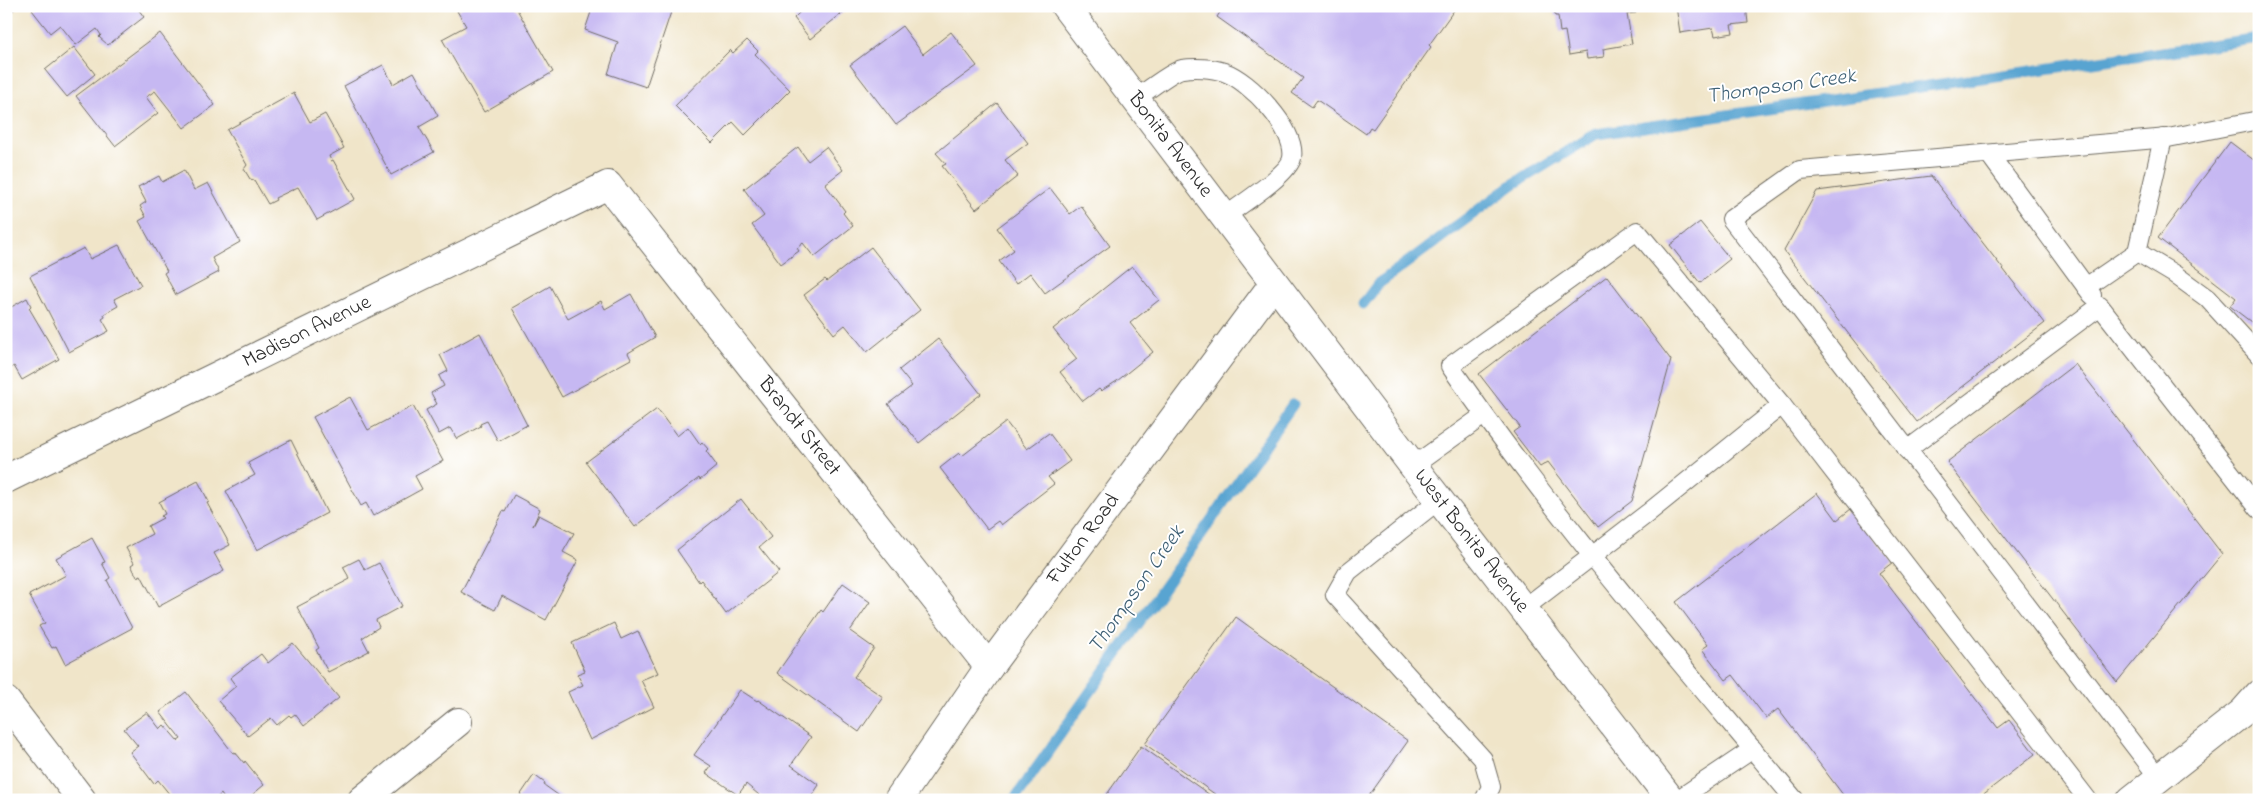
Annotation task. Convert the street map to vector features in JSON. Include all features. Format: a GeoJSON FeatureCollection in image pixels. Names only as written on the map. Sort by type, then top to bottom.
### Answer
{"type":"FeatureCollection","features":[{"type":"Feature","properties":{"kind":"street","name":"Bonita Avenue"},"geometry":{"type":"LineString","coordinates":[[1065,6],[1134,100],[1274,283]]}},
{"type":"Feature","properties":{"kind":"street","name":"Madison Avenue"},"geometry":{"type":"LineString","coordinates":[[6,480],[608,185]]}},
{"type":"Feature","properties":{"kind":"street","name":"Brandt Street"},"geometry":{"type":"LineString","coordinates":[[608,185],[989,667]]}},
{"type":"Feature","properties":{"kind":"street","name":"Fulton Road"},"geometry":{"type":"LineString","coordinates":[[898,800],[989,667],[1274,283]]}},
{"type":"Feature","properties":{"kind":"street","name":"West Bonita Avenue"},"geometry":{"type":"LineString","coordinates":[[1274,283],[1671,800]]}},
{"type":"Feature","properties":{"kind":"street"},"geometry":{"type":"LineString","coordinates":[[6,701],[82,800]]}},
{"type":"Feature","properties":{"kind":"street"},"geometry":{"type":"LineString","coordinates":[[2131,800],[2255,704]]}},
{"type":"Feature","properties":{"kind":"street"},"geometry":{"type":"LineString","coordinates":[[362,800],[458,722]]}},
{"type":"Feature","properties":{"kind":"lane"},"geometry":{"type":"LineString","coordinates":[[1134,100],[1180,69],[1202,68],[1225,72],[1251,88],[1273,112],[1291,138],[1292,158],[1286,171],[1224,217]]}},
{"type":"Feature","properties":{"kind":"lane"},"geometry":{"type":"LineString","coordinates":[[2159,778],[1731,219],[1800,170],[2163,138],[2259,120]]}},
{"type":"Feature","properties":{"kind":"lane"},"geometry":{"type":"LineString","coordinates":[[2086,287],[2137,252],[2163,138]]}},
{"type":"Feature","properties":{"kind":"lane"},"geometry":{"type":"LineString","coordinates":[[1989,154],[2100,306],[2259,509]]}},
{"type":"Feature","properties":{"kind":"lane"},"geometry":{"type":"LineString","coordinates":[[1796,800],[1592,556],[1484,415],[1450,366],[1637,231],[1782,405],[2088,800]]}},
{"type":"Feature","properties":{"kind":"lane"},"geometry":{"type":"LineString","coordinates":[[2137,252],[2174,274],[2207,298],[2259,355]]}},
{"type":"Feature","properties":{"kind":"lane"},"geometry":{"type":"LineString","coordinates":[[1907,450],[2100,306]]}},
{"type":"Feature","properties":{"kind":"lane"},"geometry":{"type":"LineString","coordinates":[[1523,609],[1648,514],[1782,405]]}},
{"type":"Feature","properties":{"kind":"lane"},"geometry":{"type":"LineString","coordinates":[[1413,466],[1484,415]]}},
{"type":"Feature","properties":{"kind":"lane"},"geometry":{"type":"LineString","coordinates":[[1439,500],[1348,572],[1336,595],[1482,759],[1491,787],[1484,800]]}},
{"type":"Feature","properties":{"kind":"lane"},"geometry":{"type":"LineString","coordinates":[[1677,800],[1753,749]]}},
{"type":"Feature","properties":{"kind":"building"},"geometry":{"type":"Polygon","coordinates":[[[6,6],[18,6],[6,16],[6,6]]]}},
{"type":"Feature","properties":{"kind":"building"},"geometry":{"type":"Polygon","coordinates":[[[37,6],[136,6],[144,17],[108,45],[99,37],[101,35],[97,29],[76,45],[60,25],[50,33],[32,10],[37,6]]]}},
{"type":"Feature","properties":{"kind":"building"},"geometry":{"type":"Polygon","coordinates":[[[465,6],[515,6],[553,72],[484,112],[442,39],[466,26],[457,11],[465,6]]]}},
{"type":"Feature","properties":{"kind":"building"},"geometry":{"type":"Polygon","coordinates":[[[593,6],[673,6],[646,87],[608,74],[618,42],[585,30],[593,6]]]}},
{"type":"Feature","properties":{"kind":"building"},"geometry":{"type":"Polygon","coordinates":[[[806,6],[851,6],[810,39],[794,18],[806,6]]]}},
{"type":"Feature","properties":{"kind":"building"},"geometry":{"type":"Polygon","coordinates":[[[1224,6],[1457,6],[1429,45],[1431,47],[1373,129],[1370,127],[1366,134],[1317,100],[1312,107],[1292,93],[1303,78],[1217,17],[1224,6]]]}},
{"type":"Feature","properties":{"kind":"building"},"geometry":{"type":"Polygon","coordinates":[[[1553,6],[1635,6],[1636,13],[1627,14],[1632,44],[1603,49],[1604,57],[1587,59],[1586,52],[1569,55],[1565,31],[1560,32],[1558,16],[1555,16],[1553,6]]]}},
{"type":"Feature","properties":{"kind":"building"},"geometry":{"type":"Polygon","coordinates":[[[1676,6],[1746,6],[1748,23],[1731,25],[1733,33],[1715,36],[1713,28],[1680,33],[1676,6]]]}},
{"type":"Feature","properties":{"kind":"building"},"geometry":{"type":"Polygon","coordinates":[[[902,26],[923,54],[951,32],[977,66],[896,125],[850,65],[902,26]]]}},
{"type":"Feature","properties":{"kind":"building"},"geometry":{"type":"Polygon","coordinates":[[[160,33],[215,105],[184,128],[155,91],[146,97],[158,113],[115,146],[76,96],[160,33]]]}},
{"type":"Feature","properties":{"kind":"building"},"geometry":{"type":"Polygon","coordinates":[[[747,40],[758,51],[755,54],[790,90],[745,135],[733,122],[712,143],[675,106],[730,50],[733,53],[747,40]]]}},
{"type":"Feature","properties":{"kind":"building"},"geometry":{"type":"Polygon","coordinates":[[[74,47],[95,74],[67,97],[45,70],[74,47]]]}},
{"type":"Feature","properties":{"kind":"building"},"geometry":{"type":"Polygon","coordinates":[[[383,65],[393,84],[414,72],[438,116],[419,127],[434,152],[391,175],[344,86],[383,65]]]}},
{"type":"Feature","properties":{"kind":"building"},"geometry":{"type":"Polygon","coordinates":[[[294,93],[310,122],[325,114],[344,148],[329,156],[355,199],[317,220],[298,187],[275,198],[276,200],[268,204],[254,180],[250,179],[244,169],[247,165],[227,130],[294,93]]]}},
{"type":"Feature","properties":{"kind":"building"},"geometry":{"type":"Polygon","coordinates":[[[997,103],[1028,143],[1005,160],[1018,176],[976,209],[942,166],[946,164],[936,153],[997,103]]]}},
{"type":"Feature","properties":{"kind":"building"},"geometry":{"type":"Polygon","coordinates":[[[2230,142],[2259,164],[2259,328],[2230,306],[2236,298],[2158,238],[2230,142]]]}},
{"type":"Feature","properties":{"kind":"building"},"geometry":{"type":"Polygon","coordinates":[[[798,147],[808,161],[826,147],[843,170],[825,184],[845,211],[843,213],[853,226],[814,257],[803,243],[797,248],[799,251],[781,264],[752,225],[764,216],[744,189],[798,147]]]}},
{"type":"Feature","properties":{"kind":"building"},"geometry":{"type":"Polygon","coordinates":[[[184,170],[194,190],[208,183],[240,242],[212,258],[219,272],[176,295],[164,273],[167,271],[139,221],[146,217],[140,206],[146,202],[138,187],[159,176],[162,182],[184,170]]]}},
{"type":"Feature","properties":{"kind":"building"},"geometry":{"type":"Polygon","coordinates":[[[1931,176],[2045,323],[1917,422],[1784,251],[1817,191],[1931,176]]]}},
{"type":"Feature","properties":{"kind":"building"},"geometry":{"type":"Polygon","coordinates":[[[1050,188],[1070,214],[1081,206],[1110,246],[1045,293],[1030,273],[1016,284],[999,261],[1014,250],[997,228],[1050,188]]]}},
{"type":"Feature","properties":{"kind":"building"},"geometry":{"type":"Polygon","coordinates":[[[1700,222],[1730,259],[1700,283],[1670,245],[1700,222]]]}},
{"type":"Feature","properties":{"kind":"building"},"geometry":{"type":"Polygon","coordinates":[[[119,245],[141,285],[114,299],[118,306],[104,314],[105,317],[102,319],[109,331],[69,352],[30,276],[84,248],[90,259],[119,245]]]}},
{"type":"Feature","properties":{"kind":"building"},"geometry":{"type":"Polygon","coordinates":[[[871,247],[920,310],[867,352],[845,325],[834,334],[804,295],[825,279],[827,281],[871,247]]]}},
{"type":"Feature","properties":{"kind":"building"},"geometry":{"type":"Polygon","coordinates":[[[1132,266],[1159,300],[1130,323],[1153,352],[1117,381],[1101,391],[1099,389],[1083,401],[1060,372],[1077,359],[1053,329],[1132,266]]]}},
{"type":"Feature","properties":{"kind":"building"},"geometry":{"type":"Polygon","coordinates":[[[1607,276],[1671,360],[1632,501],[1598,527],[1548,462],[1540,467],[1513,432],[1520,427],[1479,374],[1607,276]]]}},
{"type":"Feature","properties":{"kind":"building"},"geometry":{"type":"Polygon","coordinates":[[[550,286],[568,319],[601,301],[605,309],[631,294],[655,337],[628,353],[631,359],[562,397],[512,308],[550,286]]]}},
{"type":"Feature","properties":{"kind":"building"},"geometry":{"type":"Polygon","coordinates":[[[27,298],[31,306],[29,308],[59,359],[22,380],[14,366],[6,371],[6,310],[27,298]]]}},
{"type":"Feature","properties":{"kind":"building"},"geometry":{"type":"Polygon","coordinates":[[[480,333],[527,425],[498,441],[487,421],[457,439],[450,428],[439,434],[426,410],[437,404],[431,393],[444,386],[439,376],[448,371],[440,355],[480,333]]]}},
{"type":"Feature","properties":{"kind":"building"},"geometry":{"type":"Polygon","coordinates":[[[938,339],[981,394],[919,443],[888,404],[912,386],[899,370],[938,339]]]}},
{"type":"Feature","properties":{"kind":"building"},"geometry":{"type":"Polygon","coordinates":[[[2075,364],[2222,554],[2117,682],[1947,462],[2075,364]]]}},
{"type":"Feature","properties":{"kind":"building"},"geometry":{"type":"Polygon","coordinates":[[[350,397],[368,430],[413,406],[443,461],[415,476],[422,489],[373,516],[366,503],[361,506],[313,417],[350,397]]]}},
{"type":"Feature","properties":{"kind":"building"},"geometry":{"type":"Polygon","coordinates":[[[657,409],[677,436],[688,427],[700,444],[702,442],[708,449],[706,451],[717,466],[635,527],[586,462],[657,409]]]}},
{"type":"Feature","properties":{"kind":"building"},"geometry":{"type":"Polygon","coordinates":[[[1006,422],[1027,449],[1049,433],[1070,461],[1048,477],[1054,484],[1001,525],[998,521],[987,529],[940,468],[959,453],[962,456],[1006,422]]]}},
{"type":"Feature","properties":{"kind":"building"},"geometry":{"type":"Polygon","coordinates":[[[291,440],[327,513],[257,550],[226,491],[255,475],[248,463],[291,440]]]}},
{"type":"Feature","properties":{"kind":"building"},"geometry":{"type":"Polygon","coordinates":[[[198,481],[209,502],[207,503],[230,545],[214,553],[224,571],[158,607],[141,575],[137,577],[131,565],[134,563],[126,548],[152,534],[148,526],[163,518],[161,516],[165,514],[159,502],[198,481]]]}},
{"type":"Feature","properties":{"kind":"building"},"geometry":{"type":"Polygon","coordinates":[[[1817,493],[1837,520],[1851,509],[1893,562],[1879,573],[1998,728],[2009,720],[2035,754],[1976,800],[1847,800],[1778,709],[1766,718],[1733,675],[1726,680],[1702,649],[1708,645],[1676,602],[1817,493]]]}},
{"type":"Feature","properties":{"kind":"building"},"geometry":{"type":"Polygon","coordinates":[[[514,495],[540,509],[533,526],[539,515],[574,533],[563,552],[578,560],[546,620],[502,596],[495,610],[461,592],[503,511],[505,512],[514,495]]]}},
{"type":"Feature","properties":{"kind":"building"},"geometry":{"type":"Polygon","coordinates":[[[741,499],[771,537],[759,547],[779,572],[726,614],[701,580],[699,582],[677,550],[741,499]]]}},
{"type":"Feature","properties":{"kind":"building"},"geometry":{"type":"Polygon","coordinates":[[[92,538],[105,562],[102,563],[110,578],[107,580],[132,628],[65,664],[56,646],[52,648],[39,626],[45,623],[29,595],[66,575],[56,558],[92,538]]]}},
{"type":"Feature","properties":{"kind":"building"},"geometry":{"type":"Polygon","coordinates":[[[359,559],[365,570],[379,563],[402,606],[376,620],[379,627],[362,638],[369,651],[328,672],[316,650],[319,648],[297,607],[350,579],[343,567],[359,559]]]}},
{"type":"Feature","properties":{"kind":"building"},"geometry":{"type":"Polygon","coordinates":[[[843,583],[870,602],[850,631],[874,648],[854,677],[883,697],[859,732],[777,673],[821,610],[823,612],[843,583]]]}},
{"type":"Feature","properties":{"kind":"building"},"geometry":{"type":"Polygon","coordinates":[[[1236,617],[1408,741],[1366,800],[1223,800],[1145,744],[1236,617]]]}},
{"type":"Feature","properties":{"kind":"building"},"geometry":{"type":"Polygon","coordinates":[[[614,623],[621,639],[638,631],[658,673],[641,680],[654,707],[590,740],[568,692],[583,685],[577,674],[585,671],[572,643],[614,623]]]}},
{"type":"Feature","properties":{"kind":"building"},"geometry":{"type":"Polygon","coordinates":[[[293,643],[339,698],[304,726],[295,714],[291,717],[289,715],[277,725],[271,718],[248,736],[218,701],[236,686],[230,678],[261,654],[268,663],[293,643]]]}},
{"type":"Feature","properties":{"kind":"building"},"geometry":{"type":"Polygon","coordinates":[[[740,690],[758,700],[811,737],[791,765],[819,785],[809,800],[765,800],[746,784],[738,795],[706,773],[711,766],[694,755],[740,690]]]}},
{"type":"Feature","properties":{"kind":"building"},"geometry":{"type":"Polygon","coordinates":[[[186,692],[233,753],[235,752],[244,763],[245,761],[264,785],[246,800],[225,800],[221,794],[214,800],[174,800],[158,780],[154,784],[130,752],[138,746],[124,729],[147,712],[160,729],[164,725],[178,741],[181,739],[160,712],[186,692]]]}},
{"type":"Feature","properties":{"kind":"building"},"geometry":{"type":"Polygon","coordinates":[[[1141,746],[1217,800],[1103,800],[1141,746]]]}},
{"type":"Feature","properties":{"kind":"building"},"geometry":{"type":"Polygon","coordinates":[[[534,775],[545,783],[544,785],[565,800],[517,800],[534,775]]]}},
{"type":"Feature","properties":{"kind":"waterway","name":"Thompson Creek"},"geometry":{"type":"LineString","coordinates":[[1363,304],[1378,284],[1512,185],[1596,134],[2259,38]]}},
{"type":"Feature","properties":{"kind":"waterway","name":"Thompson Creek"},"geometry":{"type":"LineString","coordinates":[[1014,800],[1293,404]]}}]}
